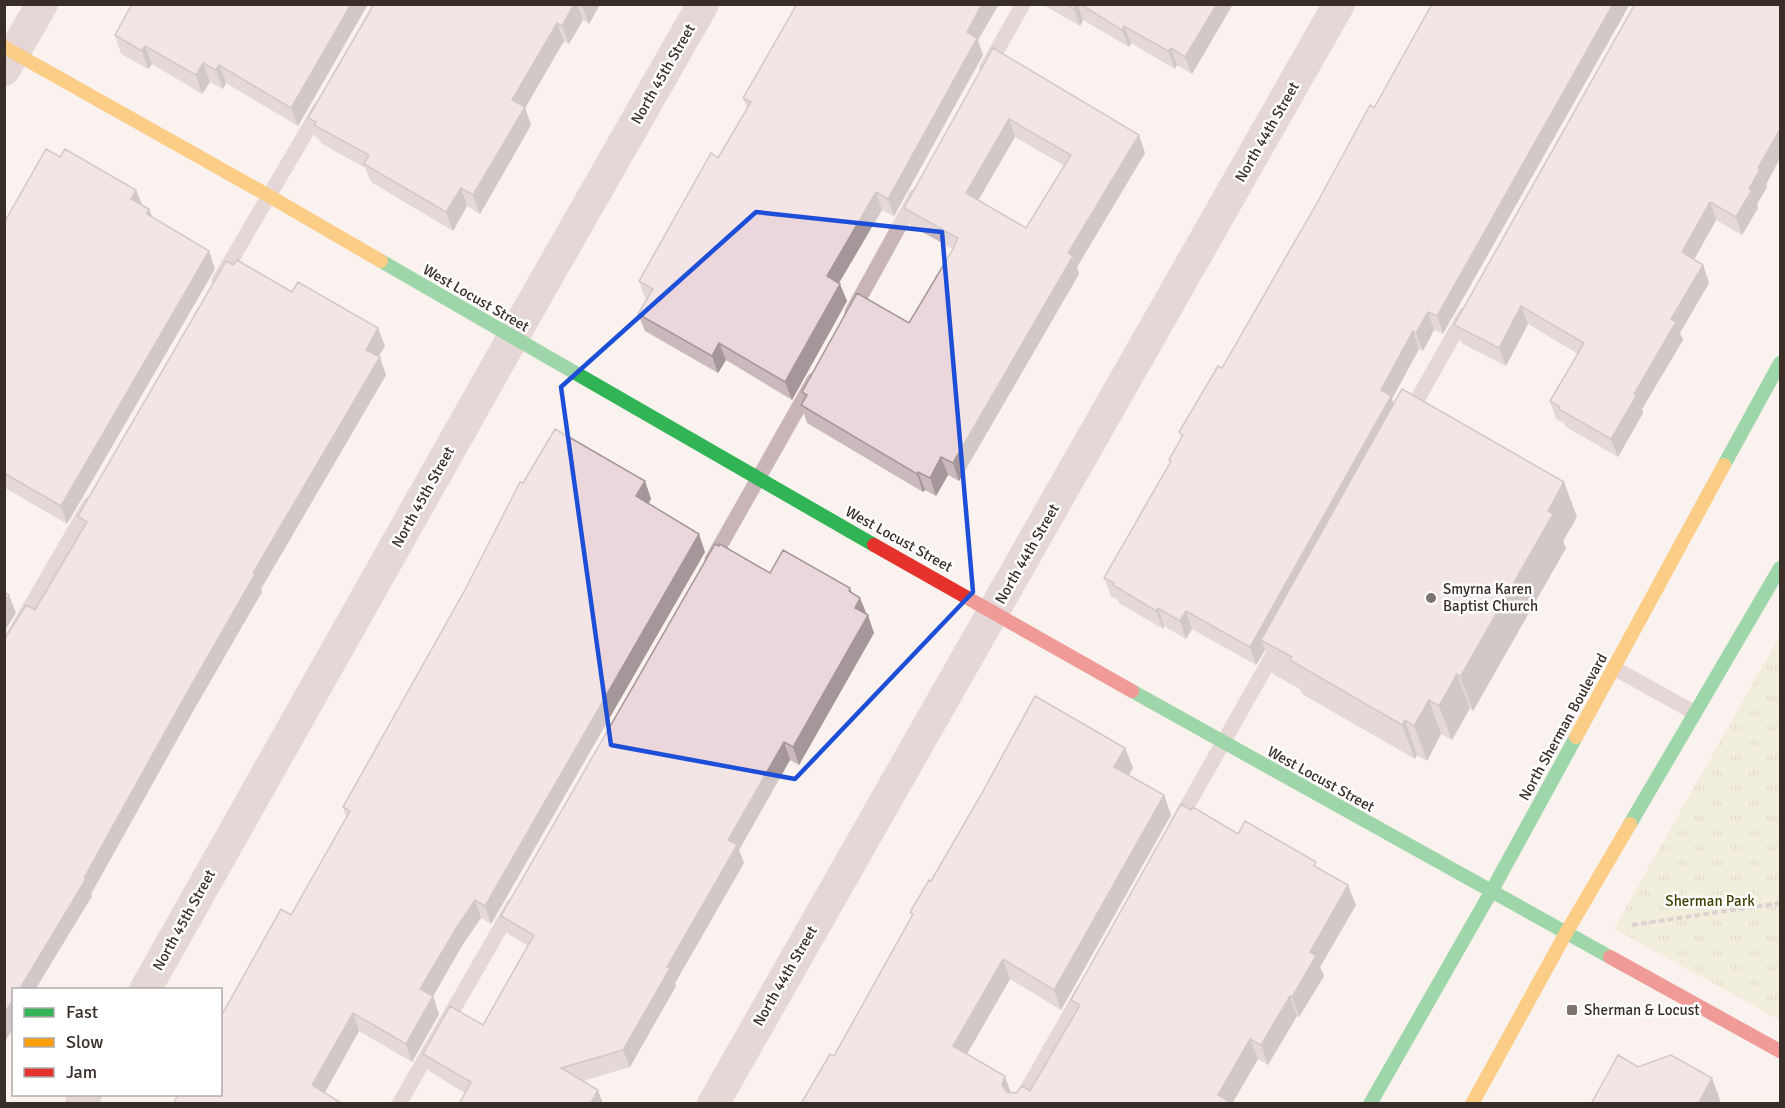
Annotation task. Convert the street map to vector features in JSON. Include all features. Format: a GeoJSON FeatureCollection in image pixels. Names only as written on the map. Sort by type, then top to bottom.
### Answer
{"type":"FeatureCollection","features":[{"type":"Feature","properties":{"kind":"street"},"geometry":{"type":"LineString","coordinates":[[8,57],[42,4]]}},
{"type":"Feature","properties":{"kind":"street","name":"North 45th Street"},"geometry":{"type":"LineString","coordinates":[[146,988],[703,4]]}},
{"type":"Feature","properties":{"kind":"street","name":"North 44th Street"},"geometry":{"type":"LineString","coordinates":[[713,1104],[1339,4]]}},
{"type":"Feature","properties":{"kind":"street","name":"West Locust Street"},"geometry":{"type":"LineString","coordinates":[[8,57],[269,196],[512,338],[1222,743],[1780,1052]]}},
{"type":"Feature","properties":{"kind":"street","name":"North Sherman Boulevard"},"geometry":{"type":"LineString","coordinates":[[1370,1104],[1491,892],[1780,363]]}},
{"type":"Feature","properties":{"kind":"street"},"geometry":{"type":"LineString","coordinates":[[1472,1104],[1566,933],[1780,568]]}},
{"type":"Feature","properties":{"kind":"lane"},"geometry":{"type":"LineString","coordinates":[[982,77],[1023,4]]}},
{"type":"Feature","properties":{"kind":"lane"},"geometry":{"type":"LineString","coordinates":[[210,296],[328,94]]}},
{"type":"Feature","properties":{"kind":"lane"},"geometry":{"type":"LineString","coordinates":[[844,325],[925,180]]}},
{"type":"Feature","properties":{"kind":"lane"},"geometry":{"type":"LineString","coordinates":[[1402,427],[1472,303]]}},
{"type":"Feature","properties":{"kind":"lane"},"geometry":{"type":"LineString","coordinates":[[702,577],[821,367]]}},
{"type":"Feature","properties":{"kind":"lane"},"geometry":{"type":"LineString","coordinates":[[4,652],[99,489]]}},
{"type":"Feature","properties":{"kind":"lane"},"geometry":{"type":"LineString","coordinates":[[1168,840],[1285,633]]}},
{"type":"Feature","properties":{"kind":"lane"},"geometry":{"type":"LineString","coordinates":[[1614,668],[1695,714]]}},
{"type":"Feature","properties":{"kind":"lane"},"geometry":{"type":"LineString","coordinates":[[399,1104],[518,897]]}},
{"type":"Feature","properties":{"kind":"lane"},"geometry":{"type":"LineString","coordinates":[[1019,1104],[1088,982]]}},
{"type":"Feature","properties":{"kind":"path"},"geometry":{"type":"LineString","coordinates":[[1632,925],[1780,903]]}},
{"type":"Feature","properties":{"kind":"highlighted area"},"geometry":{"type":"Polygon","coordinates":[[[756,212],[942,232],[973,592],[795,779],[611,745],[561,387],[756,212]]]}},
{"type":"Feature","properties":{"kind":"green space","name":"Sherman Park"},"geometry":{"type":"Polygon","coordinates":[[[1780,635],[1780,1020],[1614,929],[1780,635]]]}},
{"type":"Feature","properties":{"kind":"building"},"geometry":{"type":"Polygon","coordinates":[[[132,4],[351,4],[291,108],[219,65],[216,70],[203,63],[196,75],[145,46],[142,51],[115,35],[132,4]]]}},
{"type":"Feature","properties":{"kind":"building"},"geometry":{"type":"Polygon","coordinates":[[[374,4],[574,4],[562,26],[557,23],[512,100],[525,107],[473,195],[461,188],[446,212],[364,164],[369,155],[314,125],[316,122],[308,118],[374,4]]]}},
{"type":"Feature","properties":{"kind":"building"},"geometry":{"type":"Polygon","coordinates":[[[797,4],[982,4],[967,32],[977,38],[888,199],[876,192],[827,276],[840,284],[785,382],[719,343],[712,356],[638,314],[653,289],[639,281],[711,153],[718,158],[751,102],[743,98],[797,4]]]}},
{"type":"Feature","properties":{"kind":"building"},"geometry":{"type":"Polygon","coordinates":[[[1066,4],[1076,4],[1074,9],[1066,4]]]}},
{"type":"Feature","properties":{"kind":"building"},"geometry":{"type":"Polygon","coordinates":[[[1080,4],[1217,4],[1185,57],[1171,48],[1168,51],[1124,26],[1122,30],[1080,4]]]}},
{"type":"Feature","properties":{"kind":"building"},"geometry":{"type":"Polygon","coordinates":[[[1432,4],[1613,4],[1437,316],[1428,312],[1416,333],[1413,331],[1381,390],[1391,396],[1250,647],[1186,611],[1180,621],[1158,608],[1156,611],[1104,578],[1171,461],[1169,460],[1183,435],[1179,432],[1218,366],[1222,368],[1317,203],[1370,105],[1374,108],[1432,4]]]}},
{"type":"Feature","properties":{"kind":"building"},"geometry":{"type":"Polygon","coordinates":[[[1635,4],[1780,4],[1780,129],[1758,168],[1760,169],[1749,189],[1752,190],[1736,217],[1710,202],[1682,252],[1703,265],[1671,319],[1676,322],[1611,439],[1559,409],[1560,407],[1550,401],[1584,343],[1521,306],[1499,348],[1454,325],[1635,4]]]}},
{"type":"Feature","properties":{"kind":"building"},"geometry":{"type":"Polygon","coordinates":[[[993,48],[1139,135],[1068,253],[1073,256],[953,463],[941,457],[930,478],[918,472],[917,474],[801,405],[807,395],[802,392],[857,293],[909,323],[953,249],[958,238],[904,208],[993,48]],[[1009,119],[966,193],[1026,228],[1071,155],[1009,119]]]}},
{"type":"Feature","properties":{"kind":"building"},"geometry":{"type":"Polygon","coordinates":[[[46,149],[60,157],[65,149],[136,190],[131,199],[149,209],[147,214],[209,251],[61,506],[4,473],[4,223],[46,149]]]}},
{"type":"Feature","properties":{"kind":"building"},"geometry":{"type":"Polygon","coordinates":[[[237,260],[292,292],[298,282],[378,328],[366,350],[380,357],[253,573],[255,574],[84,878],[86,879],[20,988],[12,988],[12,1001],[4,1014],[4,640],[26,605],[35,610],[87,522],[78,516],[226,261],[233,265],[237,260]]]}},
{"type":"Feature","properties":{"kind":"building","name":"Smyrna Karen Baptist Church"},"geometry":{"type":"Polygon","coordinates":[[[1402,389],[1564,482],[1548,511],[1553,514],[1460,677],[1457,674],[1439,706],[1429,700],[1414,726],[1405,720],[1402,725],[1290,660],[1292,657],[1261,640],[1402,389]]]}},
{"type":"Feature","properties":{"kind":"building"},"geometry":{"type":"Polygon","coordinates":[[[555,429],[645,481],[636,496],[699,534],[485,906],[475,900],[420,989],[433,996],[406,1044],[353,1013],[312,1085],[343,1104],[173,1104],[177,1096],[222,1096],[222,1014],[281,909],[291,915],[350,811],[343,807],[466,588],[520,482],[523,483],[555,429]]]}},
{"type":"Feature","properties":{"kind":"building"},"geometry":{"type":"Polygon","coordinates":[[[715,544],[719,546],[720,544],[770,573],[783,550],[850,588],[849,591],[860,598],[855,608],[868,615],[793,747],[784,742],[728,840],[737,845],[667,967],[670,968],[623,1050],[561,1068],[598,1090],[590,1104],[459,1104],[471,1082],[423,1054],[450,1006],[483,1025],[534,935],[501,916],[715,544]]]}},
{"type":"Feature","properties":{"kind":"building"},"geometry":{"type":"Polygon","coordinates":[[[4,592],[9,595],[4,603],[4,592]]]}},
{"type":"Feature","properties":{"kind":"building"},"geometry":{"type":"Polygon","coordinates":[[[1035,696],[1125,748],[1114,767],[1164,795],[1054,990],[1003,959],[953,1046],[1005,1076],[1002,1085],[1007,1092],[1016,1093],[1022,1086],[1030,1091],[1080,1005],[1071,1000],[1181,804],[1191,810],[1193,807],[1238,834],[1245,821],[1316,862],[1314,866],[1348,885],[1310,952],[1316,956],[1261,1045],[1250,1039],[1218,1095],[1230,1102],[1229,1104],[804,1104],[802,1102],[830,1054],[834,1056],[913,914],[910,912],[929,880],[931,881],[981,795],[1035,696]]]}},
{"type":"Feature","properties":{"kind":"building"},"geometry":{"type":"Polygon","coordinates":[[[1618,1055],[1638,1067],[1671,1055],[1712,1078],[1698,1104],[1591,1104],[1618,1055]]]}},
{"type":"Feature","properties":{"kind":"traffic: fast"},"geometry":{"type":"LineString","coordinates":[[381,261],[874,545]]}},
{"type":"Feature","properties":{"kind":"traffic: fast"},"geometry":{"type":"LineString","coordinates":[[1724,465],[1780,363]]}},
{"type":"Feature","properties":{"kind":"traffic: fast"},"geometry":{"type":"LineString","coordinates":[[1630,824],[1780,568]]}},
{"type":"Feature","properties":{"kind":"traffic: fast"},"geometry":{"type":"LineString","coordinates":[[1132,691],[1610,957]]}},
{"type":"Feature","properties":{"kind":"traffic: fast"},"geometry":{"type":"LineString","coordinates":[[1370,1104],[1576,737]]}},
{"type":"Feature","properties":{"kind":"traffic: slow"},"geometry":{"type":"LineString","coordinates":[[4,47],[381,261]]}},
{"type":"Feature","properties":{"kind":"traffic: slow"},"geometry":{"type":"LineString","coordinates":[[1576,737],[1724,465]]}},
{"type":"Feature","properties":{"kind":"traffic: slow"},"geometry":{"type":"LineString","coordinates":[[1472,1104],[1566,933],[1630,824]]}},
{"type":"Feature","properties":{"kind":"traffic: jam"},"geometry":{"type":"LineString","coordinates":[[874,545],[1132,691]]}},
{"type":"Feature","properties":{"kind":"traffic: jam"},"geometry":{"type":"LineString","coordinates":[[1610,957],[1780,1051]]}},
{"type":"Feature","properties":{"kind":"place","name":"Smyrna Karen Baptist Church"},"geometry":{"type":"Point","coordinates":[1431,598]}},
{"type":"Feature","properties":{"kind":"place","name":"Sherman & Locust"},"geometry":{"type":"Point","coordinates":[1572,1010]}}]}
